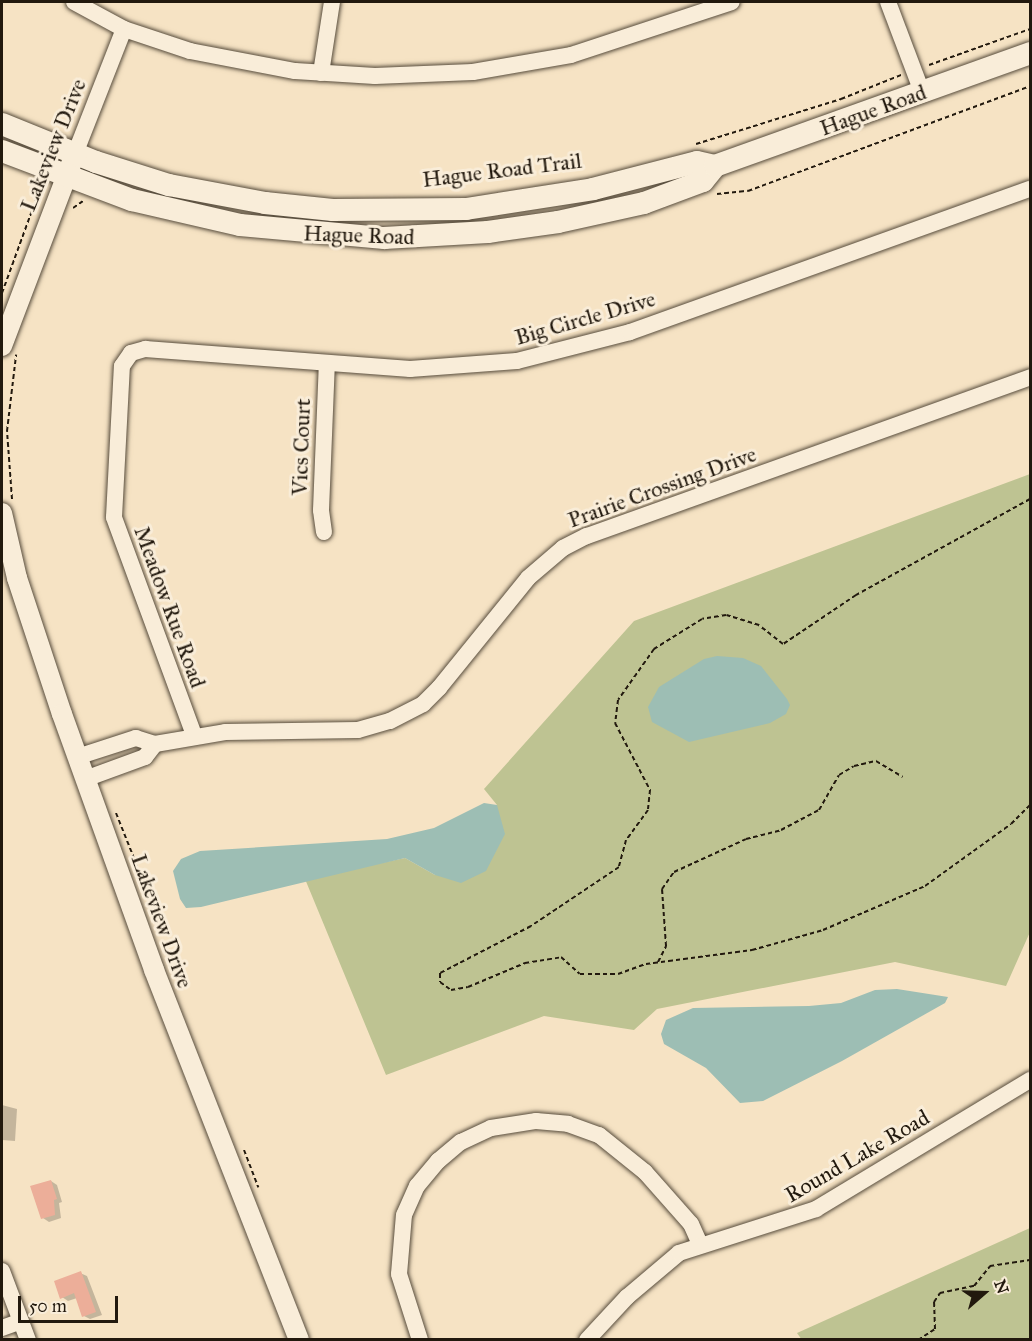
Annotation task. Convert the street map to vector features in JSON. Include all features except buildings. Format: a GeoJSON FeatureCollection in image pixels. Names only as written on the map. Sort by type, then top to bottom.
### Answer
{"type":"FeatureCollection","features":[{"type":"Feature","properties":{"kind":"main road","name":"Hague Road"},"geometry":{"type":"LineString","coordinates":[[2,123],[75,154],[147,178],[232,198],[305,208],[404,212],[509,204],[593,189],[696,162],[715,166],[1030,53]]}},
{"type":"Feature","properties":{"kind":"main road","name":"Hague Road"},"geometry":{"type":"LineString","coordinates":[[2,151],[64,177],[132,200],[240,225],[318,235],[419,238],[519,228],[616,211],[703,181],[715,166]]}},
{"type":"Feature","properties":{"kind":"street"},"geometry":{"type":"LineString","coordinates":[[74,2],[124,29],[190,51],[321,73],[441,75],[540,61],[620,42],[732,2]]}},
{"type":"Feature","properties":{"kind":"street"},"geometry":{"type":"LineString","coordinates":[[321,73],[332,2]]}},
{"type":"Feature","properties":{"kind":"street"},"geometry":{"type":"LineString","coordinates":[[888,2],[922,92]]}},
{"type":"Feature","properties":{"kind":"street","name":"Lakeview Drive"},"geometry":{"type":"LineString","coordinates":[[2,346],[64,177],[124,29]]}},
{"type":"Feature","properties":{"kind":"street","name":"Big Circle Drive"},"geometry":{"type":"LineString","coordinates":[[131,353],[145,350],[410,369],[476,366],[563,352],[630,332],[1030,189]]}},
{"type":"Feature","properties":{"kind":"street","name":"Meadow Rue Road"},"geometry":{"type":"LineString","coordinates":[[131,353],[122,366],[114,517],[194,735]]}},
{"type":"Feature","properties":{"kind":"street","name":"Vics Court"},"geometry":{"type":"LineString","coordinates":[[324,532],[321,510],[327,363]]}},
{"type":"Feature","properties":{"kind":"street","name":"Prairie Crossing Drive"},"geometry":{"type":"LineString","coordinates":[[77,757],[136,738],[155,744],[194,735],[253,730],[358,730],[390,721],[423,704],[439,688],[528,578],[562,548],[587,536],[1030,377]]}},
{"type":"Feature","properties":{"kind":"street","name":"Lakeview Drive"},"geometry":{"type":"LineString","coordinates":[[2,513],[17,578],[77,757],[154,970],[299,1340]]}},
{"type":"Feature","properties":{"kind":"street","name":"Prairie Crossing Drive"},"geometry":{"type":"LineString","coordinates":[[85,779],[145,757],[155,744]]}},
{"type":"Feature","properties":{"kind":"street","name":"Round Lake Road"},"geometry":{"type":"LineString","coordinates":[[587,1340],[661,1267],[700,1244],[816,1209],[1030,1080]]}},
{"type":"Feature","properties":{"kind":"street"},"geometry":{"type":"LineString","coordinates":[[420,1340],[399,1274],[404,1215],[417,1186],[438,1161],[461,1142],[491,1128],[536,1120],[568,1124],[599,1136],[645,1172],[691,1224],[700,1244]]}},
{"type":"Feature","properties":{"kind":"street"},"geometry":{"type":"LineString","coordinates":[[2,1271],[28,1340]]}},
{"type":"Feature","properties":{"kind":"street"},"geometry":{"type":"LineString","coordinates":[[2,1328],[21,1321]]}},
{"type":"Feature","properties":{"kind":"path"},"geometry":{"type":"LineString","coordinates":[[942,62],[1030,29]]}},
{"type":"Feature","properties":{"kind":"path"},"geometry":{"type":"LineString","coordinates":[[687,147],[841,99],[895,78]]}},
{"type":"Feature","properties":{"kind":"path"},"geometry":{"type":"LineString","coordinates":[[1030,500],[856,595],[783,644],[759,625],[726,615],[702,619],[654,649],[618,700],[615,723],[650,790],[648,810],[626,840],[619,867],[531,926],[440,973],[440,982],[451,990],[468,987],[525,963],[561,957],[580,974],[596,976],[658,962],[752,950],[823,930],[925,886],[1011,824],[1030,805]]}},
{"type":"Feature","properties":{"kind":"path"},"geometry":{"type":"LineString","coordinates":[[658,962],[666,946],[662,890],[674,872],[747,839],[781,830],[819,810],[839,776],[854,766],[876,761],[903,777]]}},
{"type":"Feature","properties":{"kind":"path"},"geometry":{"type":"LineString","coordinates":[[918,1340],[934,1329],[934,1302],[940,1293],[974,1286],[990,1266],[1030,1260]]}},
{"type":"Feature","properties":{"kind":"green space"},"geometry":{"type":"Polygon","coordinates":[[[1030,474],[1030,932],[1006,986],[895,962],[657,1009],[634,1030],[544,1016],[386,1075],[305,879],[405,858],[435,875],[497,805],[484,789],[634,621],[1030,474]]]}},
{"type":"Feature","properties":{"kind":"green space"},"geometry":{"type":"Polygon","coordinates":[[[1030,1228],[1030,1339],[802,1340],[797,1333],[1030,1228]]]}},
{"type":"Feature","properties":{"kind":"water"},"geometry":{"type":"Polygon","coordinates":[[[717,656],[743,658],[761,666],[787,699],[790,705],[786,714],[770,723],[689,742],[652,722],[648,707],[659,687],[704,659],[717,656]]]}},
{"type":"Feature","properties":{"kind":"water"},"geometry":{"type":"Polygon","coordinates":[[[484,803],[497,805],[505,834],[486,871],[461,883],[435,875],[405,858],[201,907],[186,908],[180,899],[173,871],[181,859],[200,851],[387,839],[434,828],[484,803]]]}},
{"type":"Feature","properties":{"kind":"water"},"geometry":{"type":"Polygon","coordinates":[[[897,989],[948,997],[945,1003],[842,1061],[763,1101],[740,1103],[706,1068],[664,1044],[661,1034],[666,1020],[693,1008],[809,1006],[841,1003],[875,990],[897,989]]]}}]}
